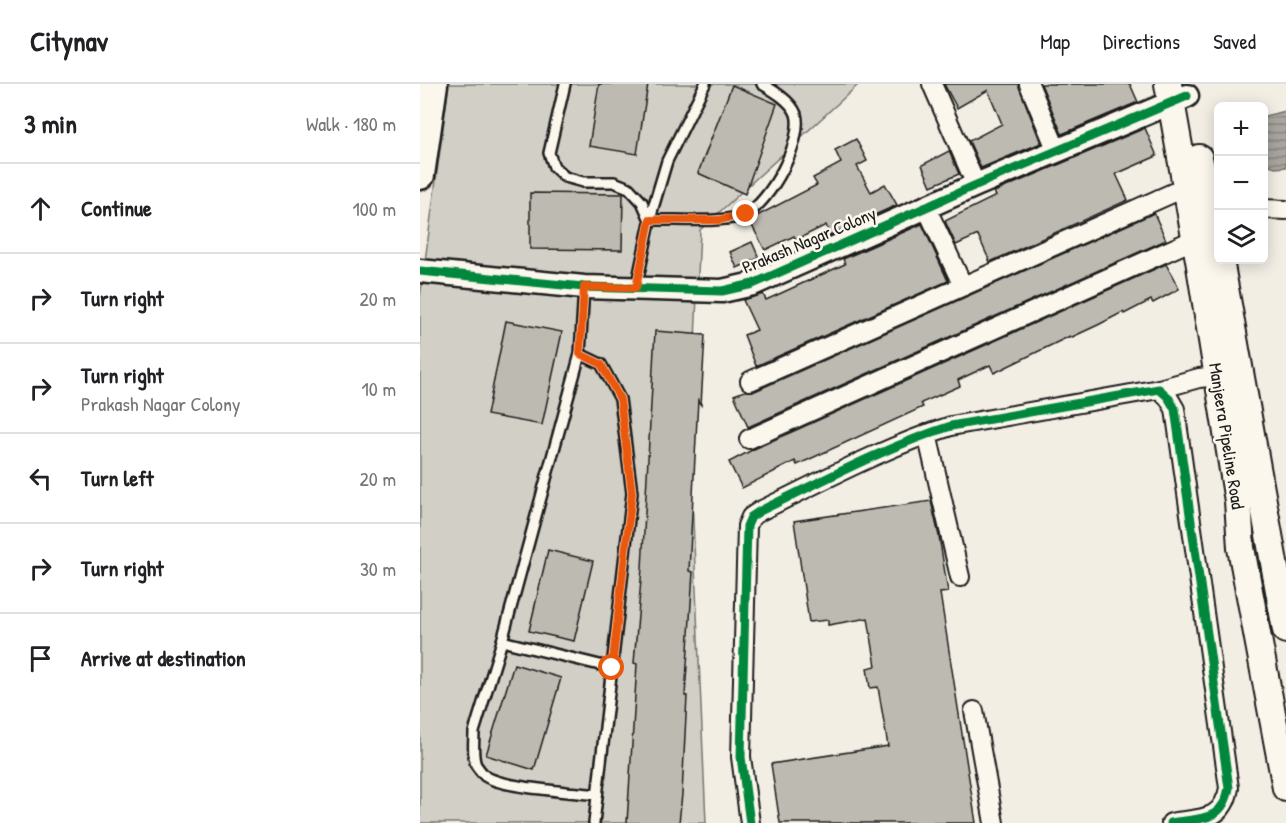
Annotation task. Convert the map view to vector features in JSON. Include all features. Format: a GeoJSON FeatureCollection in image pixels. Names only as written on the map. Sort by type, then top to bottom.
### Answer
{"type":"FeatureCollection","features":[{"type":"Feature","properties":{"kind":"main road"},"geometry":{"type":"LineString","coordinates":[[420,175],[433,84]]}},
{"type":"Feature","properties":{"kind":"main road"},"geometry":{"type":"LineString","coordinates":[[1178,92],[1214,208]]}},
{"type":"Feature","properties":{"kind":"main road","name":"Manjeera Pipeline Road"},"geometry":{"type":"LineString","coordinates":[[1178,92],[1186,187],[1238,501],[1241,548],[1286,788]]}},
{"type":"Feature","properties":{"kind":"main road","name":"Manjeera Pipeline Road"},"geometry":{"type":"LineString","coordinates":[[1221,264],[1286,630]]}},
{"type":"Feature","properties":{"kind":"main road"},"geometry":{"type":"LineString","coordinates":[[1238,501],[1264,500]]}},
{"type":"Feature","properties":{"kind":"street"},"geometry":{"type":"LineString","coordinates":[[426,84],[433,84]]}},
{"type":"Feature","properties":{"kind":"street"},"geometry":{"type":"LineString","coordinates":[[932,84],[976,185]]}},
{"type":"Feature","properties":{"kind":"street"},"geometry":{"type":"LineString","coordinates":[[1029,84],[1057,151]]}},
{"type":"Feature","properties":{"kind":"street","name":"Prakash Nagar Colony"},"geometry":{"type":"LineString","coordinates":[[420,271],[584,287],[722,291],[753,284],[1057,151],[1178,92]]}},
{"type":"Feature","properties":{"kind":"street"},"geometry":{"type":"LineString","coordinates":[[750,381],[1186,187]]}},
{"type":"Feature","properties":{"kind":"street"},"geometry":{"type":"LineString","coordinates":[[926,207],[963,286]]}},
{"type":"Feature","properties":{"kind":"street"},"geometry":{"type":"LineString","coordinates":[[1268,209],[1286,210]]}},
{"type":"Feature","properties":{"kind":"street"},"geometry":{"type":"LineString","coordinates":[[749,439],[1195,239]]}},
{"type":"Feature","properties":{"kind":"street"},"geometry":{"type":"LineString","coordinates":[[750,823],[741,757],[747,526],[751,517],[927,434],[951,426],[1159,389],[1199,378],[1218,376]]}},
{"type":"Feature","properties":{"kind":"street"},"geometry":{"type":"LineString","coordinates":[[1159,389],[1168,397],[1175,409],[1229,788],[1227,801],[1220,811],[1212,816],[1171,823]]}},
{"type":"Feature","properties":{"kind":"street"},"geometry":{"type":"LineString","coordinates":[[927,434],[960,577]]}},
{"type":"Feature","properties":{"kind":"street"},"geometry":{"type":"LineString","coordinates":[[974,711],[994,823]]}},
{"type":"Feature","properties":{"kind":"lane"},"geometry":{"type":"LineString","coordinates":[[565,84],[549,153],[554,167],[565,177],[583,182],[614,182],[629,188],[642,202],[650,220]]}},
{"type":"Feature","properties":{"kind":"lane"},"geometry":{"type":"LineString","coordinates":[[636,288],[650,220],[667,161],[705,84]]}},
{"type":"Feature","properties":{"kind":"lane"},"geometry":{"type":"LineString","coordinates":[[650,220],[726,219],[746,214],[764,198],[786,165],[797,127],[796,113],[781,96],[762,84]]}},
{"type":"Feature","properties":{"kind":"lane"},"geometry":{"type":"LineString","coordinates":[[584,287],[580,354],[502,642],[474,732],[473,745],[476,764],[486,776],[537,788],[597,795]]}},
{"type":"Feature","properties":{"kind":"lane"},"geometry":{"type":"LineString","coordinates":[[580,354],[601,364],[620,399],[632,493],[594,823]]}},
{"type":"Feature","properties":{"kind":"lane"},"geometry":{"type":"LineString","coordinates":[[502,642],[612,668]]}},
{"type":"Feature","properties":{"kind":"shaded area"},"geometry":{"type":"Polygon","coordinates":[[[449,84],[859,84],[700,230],[690,450],[706,823],[420,823],[420,298],[449,84]]]}},
{"type":"Feature","properties":{"kind":"shaded area"},"geometry":{"type":"Polygon","coordinates":[[[1286,111],[1286,167],[1275,168],[1268,164],[1268,115],[1286,111]]]}},
{"type":"Feature","properties":{"kind":"building"},"geometry":{"type":"Polygon","coordinates":[[[599,84],[648,84],[637,154],[589,146],[599,84]]]}},
{"type":"Feature","properties":{"kind":"building"},"geometry":{"type":"Polygon","coordinates":[[[944,84],[1018,84],[1041,143],[981,168],[969,141],[1002,124],[988,90],[957,108],[944,84]]]}},
{"type":"Feature","properties":{"kind":"building"},"geometry":{"type":"Polygon","coordinates":[[[1041,84],[1130,84],[1138,102],[1062,134],[1041,84]]]}},
{"type":"Feature","properties":{"kind":"building"},"geometry":{"type":"Polygon","coordinates":[[[732,85],[777,104],[745,194],[698,173],[732,85]]]}},
{"type":"Feature","properties":{"kind":"building"},"geometry":{"type":"Polygon","coordinates":[[[1145,128],[1157,156],[1116,174],[1128,200],[990,262],[978,235],[956,245],[945,221],[996,196],[994,192],[1145,128]]]}},
{"type":"Feature","properties":{"kind":"building"},"geometry":{"type":"Polygon","coordinates":[[[856,139],[867,161],[857,166],[871,192],[885,184],[897,205],[830,235],[826,225],[796,240],[794,236],[765,250],[749,220],[817,185],[813,178],[841,163],[835,150],[856,139]]]}},
{"type":"Feature","properties":{"kind":"building"},"geometry":{"type":"Polygon","coordinates":[[[949,151],[959,174],[931,186],[922,165],[949,151]]]}},
{"type":"Feature","properties":{"kind":"building"},"geometry":{"type":"Polygon","coordinates":[[[530,193],[623,194],[622,250],[530,249],[530,193]]]}},
{"type":"Feature","properties":{"kind":"building"},"geometry":{"type":"Polygon","coordinates":[[[1154,213],[1166,240],[748,427],[734,395],[745,391],[755,391],[1154,213]]]}},
{"type":"Feature","properties":{"kind":"building"},"geometry":{"type":"Polygon","coordinates":[[[922,224],[948,281],[756,366],[744,335],[757,330],[743,300],[763,294],[766,300],[845,264],[843,259],[922,224]]]}},
{"type":"Feature","properties":{"kind":"building"},"geometry":{"type":"Polygon","coordinates":[[[752,242],[759,258],[737,268],[730,252],[752,242]]]}},
{"type":"Feature","properties":{"kind":"building"},"geometry":{"type":"Polygon","coordinates":[[[1166,264],[1179,289],[1153,303],[1151,300],[1070,338],[1070,336],[994,373],[990,365],[958,380],[960,386],[921,403],[923,407],[797,465],[795,461],[742,488],[729,462],[754,449],[1166,264]]]}},
{"type":"Feature","properties":{"kind":"building"},"geometry":{"type":"Polygon","coordinates":[[[506,321],[562,332],[542,425],[487,415],[506,321]]]}},
{"type":"Feature","properties":{"kind":"building"},"geometry":{"type":"Polygon","coordinates":[[[655,331],[705,335],[701,405],[698,400],[689,571],[693,572],[685,696],[687,696],[682,794],[679,823],[627,823],[637,664],[634,663],[642,568],[655,331]]]}},
{"type":"Feature","properties":{"kind":"building"},"geometry":{"type":"Polygon","coordinates":[[[931,501],[948,592],[940,593],[976,823],[780,823],[771,764],[888,746],[878,687],[870,688],[867,668],[876,666],[868,618],[828,625],[828,620],[809,622],[794,521],[931,501]]]}},
{"type":"Feature","properties":{"kind":"building"},"geometry":{"type":"Polygon","coordinates":[[[548,550],[593,561],[574,641],[529,631],[548,550]]]}},
{"type":"Feature","properties":{"kind":"building"},"geometry":{"type":"Polygon","coordinates":[[[514,664],[561,678],[534,770],[486,755],[514,664]]]}},
{"type":"Feature","properties":{"kind":"cycle path"},"geometry":{"type":"LineString","coordinates":[[420,271],[584,287],[722,291],[753,284],[976,185],[1187,96]]}},
{"type":"Feature","properties":{"kind":"cycle path"},"geometry":{"type":"LineString","coordinates":[[750,823],[741,757],[747,526],[751,517],[878,454],[951,426],[1159,389],[1168,397],[1175,409],[1229,788],[1226,799],[1216,813],[1201,819],[1171,823]]}},
{"type":"Feature","properties":{"kind":"route"},"geometry":{"type":"LineString","coordinates":[[612,668],[632,493],[620,399],[601,364],[580,354],[584,287],[636,288],[650,220],[719,220],[746,214]]}}]}
